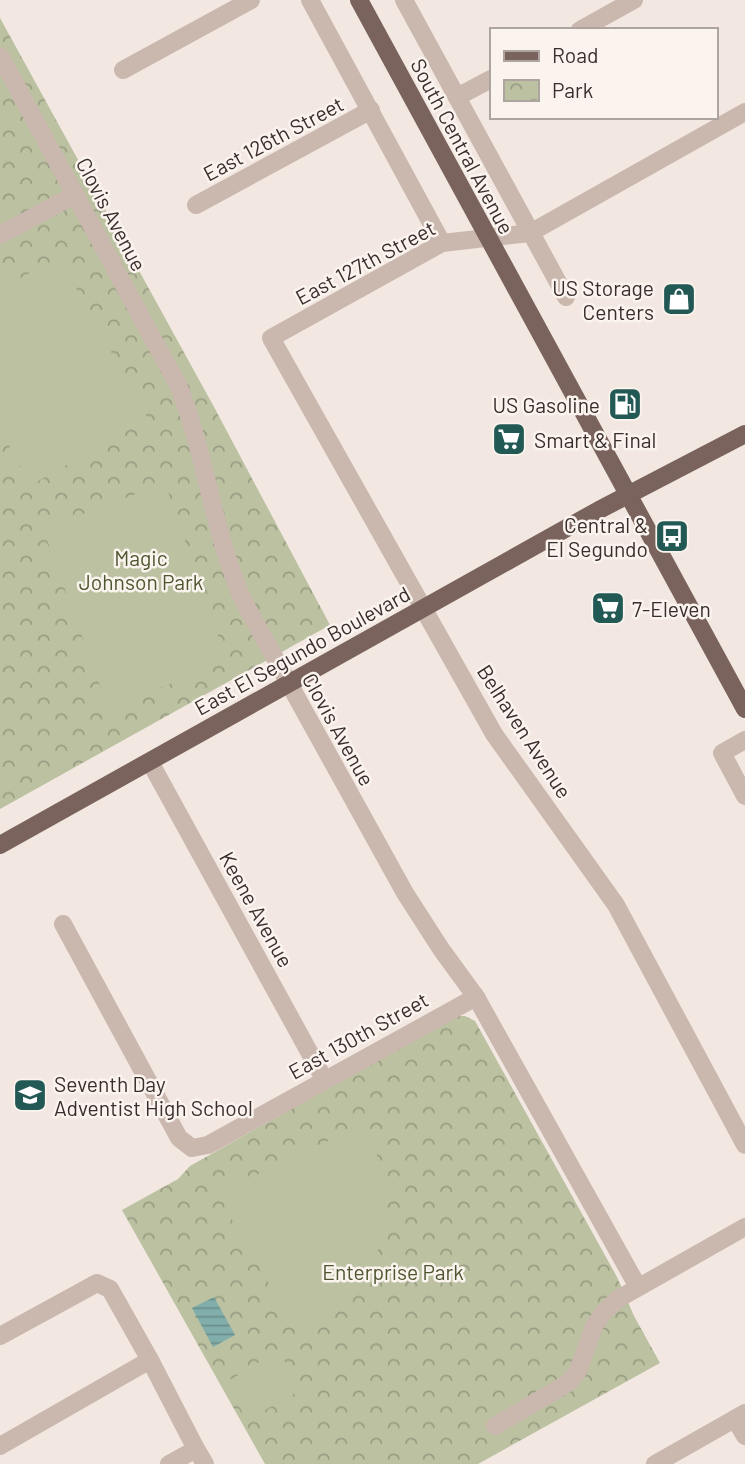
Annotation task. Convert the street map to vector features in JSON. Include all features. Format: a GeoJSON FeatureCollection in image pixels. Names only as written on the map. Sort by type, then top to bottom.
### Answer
{"type":"FeatureCollection","features":[{"type":"Feature","properties":{"kind":"main road","name":"South Central Avenue"},"geometry":{"type":"LineString","coordinates":[[359,0],[627,495]]}},
{"type":"Feature","properties":{"kind":"main road","name":"East El Segundo Boulevard"},"geometry":{"type":"LineString","coordinates":[[0,845],[627,495],[745,434]]}},
{"type":"Feature","properties":{"kind":"main road"},"geometry":{"type":"LineString","coordinates":[[627,495],[745,709]]}},
{"type":"Feature","properties":{"kind":"street"},"geometry":{"type":"LineString","coordinates":[[123,71],[251,0]]}},
{"type":"Feature","properties":{"kind":"street"},"geometry":{"type":"LineString","coordinates":[[310,0],[442,243]]}},
{"type":"Feature","properties":{"kind":"street","name":"South Central Avenue"},"geometry":{"type":"LineString","coordinates":[[404,0],[566,297]]}},
{"type":"Feature","properties":{"kind":"street"},"geometry":{"type":"LineString","coordinates":[[584,28],[634,0]]}},
{"type":"Feature","properties":{"kind":"street","name":"Clovis Avenue"},"geometry":{"type":"LineString","coordinates":[[0,56],[179,387],[193,425],[230,572],[287,684],[421,920],[476,997],[638,1287]]}},
{"type":"Feature","properties":{"kind":"street"},"geometry":{"type":"LineString","coordinates":[[457,97],[490,80]]}},
{"type":"Feature","properties":{"kind":"street","name":"East 126th Street"},"geometry":{"type":"LineString","coordinates":[[196,205],[371,110]]}},
{"type":"Feature","properties":{"kind":"street","name":"East 127th Street"},"geometry":{"type":"LineString","coordinates":[[271,338],[442,243],[530,233],[745,113]]}},
{"type":"Feature","properties":{"kind":"street"},"geometry":{"type":"LineString","coordinates":[[0,235],[76,194]]}},
{"type":"Feature","properties":{"kind":"street","name":"Belhaven Avenue"},"geometry":{"type":"LineString","coordinates":[[271,338],[494,734],[616,905],[745,1145]]}},
{"type":"Feature","properties":{"kind":"street"},"geometry":{"type":"LineString","coordinates":[[745,740],[722,753],[745,796]]}},
{"type":"Feature","properties":{"kind":"street","name":"Keene Avenue"},"geometry":{"type":"LineString","coordinates":[[150,762],[324,1079]]}},
{"type":"Feature","properties":{"kind":"street","name":"East 130th Street"},"geometry":{"type":"LineString","coordinates":[[63,924],[179,1138],[192,1149],[208,1145],[476,997]]}},
{"type":"Feature","properties":{"kind":"street"},"geometry":{"type":"LineString","coordinates":[[495,1426],[568,1383],[578,1371],[594,1326],[618,1299],[745,1227]]}},
{"type":"Feature","properties":{"kind":"street"},"geometry":{"type":"LineString","coordinates":[[0,1336],[97,1283],[110,1289],[200,1456],[169,1464]]}},
{"type":"Feature","properties":{"kind":"street"},"geometry":{"type":"LineString","coordinates":[[0,1446],[150,1360]]}},
{"type":"Feature","properties":{"kind":"street"},"geometry":{"type":"LineString","coordinates":[[655,1464],[740,1416],[745,1436]]}},
{"type":"Feature","properties":{"kind":"green space","name":"Magic Johnson Park"},"geometry":{"type":"Polygon","coordinates":[[[0,18],[214,407],[330,625],[0,809],[0,18]]]}},
{"type":"Feature","properties":{"kind":"green space"},"geometry":{"type":"Polygon","coordinates":[[[59,257],[148,419],[31,485],[0,429],[0,289],[59,257]]]}},
{"type":"Feature","properties":{"kind":"green space"},"geometry":{"type":"Polygon","coordinates":[[[165,483],[227,662],[108,708],[43,529],[165,483]]]}},
{"type":"Feature","properties":{"kind":"green space","name":"Enterprise Park"},"geometry":{"type":"Polygon","coordinates":[[[456,1016],[465,1016],[475,1021],[617,1277],[634,1316],[660,1363],[478,1464],[265,1464],[122,1210],[178,1179],[190,1166],[456,1016]]]}},
{"type":"Feature","properties":{"kind":"green space"},"geometry":{"type":"Polygon","coordinates":[[[364,1124],[380,1165],[384,1188],[382,1233],[377,1255],[356,1294],[330,1317],[300,1337],[224,1206],[231,1187],[364,1124]]]}},
{"type":"Feature","properties":{"kind":"green space"},"geometry":{"type":"Polygon","coordinates":[[[279,1351],[301,1390],[276,1404],[254,1365],[279,1351]]]}},
{"type":"Feature","properties":{"kind":"green space"},"geometry":{"type":"Polygon","coordinates":[[[251,1368],[272,1406],[247,1421],[226,1382],[251,1368]]]}},
{"type":"Feature","properties":{"kind":"water"},"geometry":{"type":"Polygon","coordinates":[[[214,1297],[235,1335],[213,1347],[192,1308],[214,1297]]]}},
{"type":"Feature","properties":{"kind":"place","name":"US Storage Centers"},"geometry":{"type":"Point","coordinates":[679,299]}},
{"type":"Feature","properties":{"kind":"place","name":"US Gasoline"},"geometry":{"type":"Point","coordinates":[625,404]}},
{"type":"Feature","properties":{"kind":"place","name":"Smart & Final"},"geometry":{"type":"Point","coordinates":[509,439]}},
{"type":"Feature","properties":{"kind":"place","name":"Central & El Segundo"},"geometry":{"type":"Point","coordinates":[672,536]}},
{"type":"Feature","properties":{"kind":"place","name":"7-Eleven"},"geometry":{"type":"Point","coordinates":[608,608]}},
{"type":"Feature","properties":{"kind":"place","name":"Seventh Day Adventist High School"},"geometry":{"type":"Point","coordinates":[30,1095]}}]}
